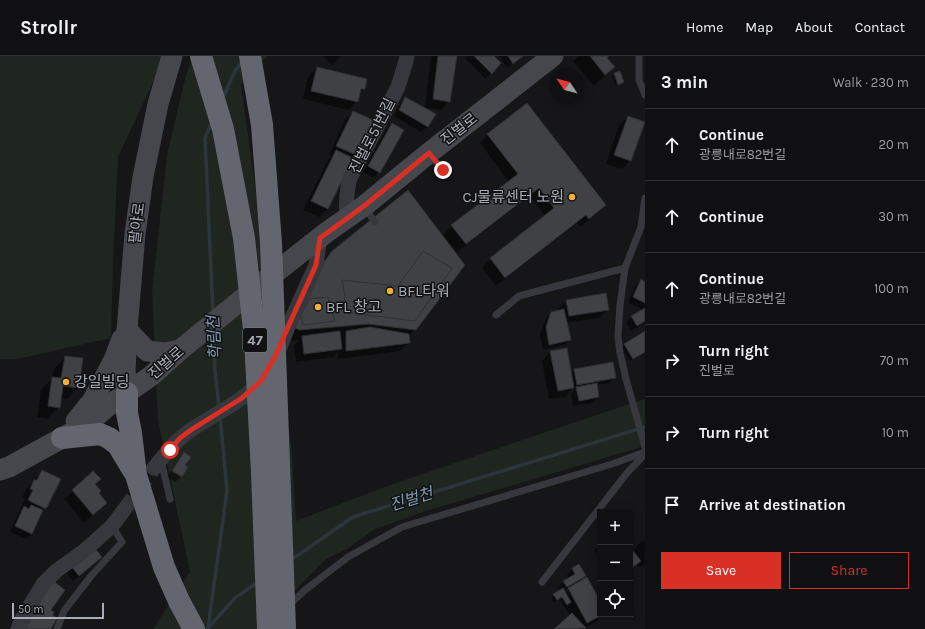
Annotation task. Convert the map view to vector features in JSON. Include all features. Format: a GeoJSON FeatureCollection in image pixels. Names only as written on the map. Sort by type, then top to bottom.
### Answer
{"type":"FeatureCollection","features":[{"type":"Feature","properties":{"kind":"highway","name":"47"},"geometry":{"type":"LineString","coordinates":[[201,56],[223,129],[244,238],[255,339],[262,473],[267,629]]}},
{"type":"Feature","properties":{"kind":"highway","name":"47"},"geometry":{"type":"LineString","coordinates":[[250,56],[262,125],[271,243],[285,629]]}},
{"type":"Feature","properties":{"kind":"highway"},"geometry":{"type":"LineString","coordinates":[[127,393],[127,413],[131,433],[150,468],[164,567],[179,601],[194,629]]}},
{"type":"Feature","properties":{"kind":"highway"},"geometry":{"type":"LineString","coordinates":[[62,438],[100,434],[109,438],[150,468]]}},
{"type":"Feature","properties":{"kind":"street","name":"팔야로"},"geometry":{"type":"LineString","coordinates":[[127,393],[125,371],[134,234],[143,177],[158,104],[172,56]]}},
{"type":"Feature","properties":{"kind":"street","name":"진벌로51번길"},"geometry":{"type":"LineString","coordinates":[[346,218],[346,195],[349,180],[398,87],[407,56]]}},
{"type":"Feature","properties":{"kind":"street","name":"진벌로"},"geometry":{"type":"LineString","coordinates":[[3,465],[62,438],[89,422],[108,406],[151,376],[180,350],[252,291],[346,218],[370,214],[429,153],[553,56]]}},
{"type":"Feature","properties":{"kind":"street"},"geometry":{"type":"LineString","coordinates":[[150,468],[180,438],[242,398],[261,381],[276,355],[316,265],[324,235]]}},
{"type":"Feature","properties":{"kind":"street"},"geometry":{"type":"LineString","coordinates":[[62,438],[93,400],[114,360],[127,330],[148,351],[165,354],[180,350]]}},
{"type":"Feature","properties":{"kind":"street"},"geometry":{"type":"LineString","coordinates":[[18,629],[22,619],[43,584],[56,571],[84,551],[112,526],[124,510]]}},
{"type":"Feature","properties":{"kind":"lane"},"geometry":{"type":"LineString","coordinates":[[639,56],[639,80],[645,95]]}},
{"type":"Feature","properties":{"kind":"lane"},"geometry":{"type":"LineString","coordinates":[[429,153],[443,170]]}},
{"type":"Feature","properties":{"kind":"lane"},"geometry":{"type":"LineString","coordinates":[[645,198],[641,227],[625,268],[618,336],[620,353],[645,447]]}},
{"type":"Feature","properties":{"kind":"lane"},"geometry":{"type":"LineString","coordinates":[[496,315],[519,296],[625,268]]}},
{"type":"Feature","properties":{"kind":"lane"},"geometry":{"type":"LineString","coordinates":[[267,629],[305,590],[348,557],[402,527],[645,453]]}},
{"type":"Feature","properties":{"kind":"lane"},"geometry":{"type":"LineString","coordinates":[[542,582],[645,453]]}},
{"type":"Feature","properties":{"kind":"lane"},"geometry":{"type":"LineString","coordinates":[[150,468],[170,499]]}},
{"type":"Feature","properties":{"kind":"lane"},"geometry":{"type":"LineString","coordinates":[[57,629],[64,611],[91,576],[122,542],[112,526]]}},
{"type":"Feature","properties":{"kind":"shaded area"},"geometry":{"type":"Polygon","coordinates":[[[0,56],[162,56],[160,67],[118,157],[111,338],[17,359],[0,359],[0,56]]]}},
{"type":"Feature","properties":{"kind":"shaded area"},"geometry":{"type":"Polygon","coordinates":[[[193,56],[267,56],[241,85],[292,453],[296,521],[390,485],[645,399],[645,446],[426,511],[375,529],[347,549],[326,559],[257,629],[153,629],[190,572],[158,420],[152,292],[167,155],[186,75],[193,56]]]}},
{"type":"Feature","properties":{"kind":"building"},"geometry":{"type":"Polygon","coordinates":[[[438,56],[457,56],[450,102],[433,99],[438,56]]]}},
{"type":"Feature","properties":{"kind":"building"},"geometry":{"type":"Polygon","coordinates":[[[474,56],[494,56],[501,63],[492,74],[474,56]]]}},
{"type":"Feature","properties":{"kind":"building"},"geometry":{"type":"Polygon","coordinates":[[[508,56],[523,56],[513,64],[508,56]]]}},
{"type":"Feature","properties":{"kind":"building"},"geometry":{"type":"Polygon","coordinates":[[[590,56],[609,56],[607,58],[615,67],[605,75],[590,56]]]}},
{"type":"Feature","properties":{"kind":"building"},"geometry":{"type":"Polygon","coordinates":[[[317,67],[367,79],[365,89],[361,89],[358,102],[311,91],[317,67]]]}},
{"type":"Feature","properties":{"kind":"building"},"geometry":{"type":"Polygon","coordinates":[[[620,71],[624,82],[618,85],[614,73],[620,71]]]}},
{"type":"Feature","properties":{"kind":"building"},"geometry":{"type":"Polygon","coordinates":[[[405,97],[436,114],[428,127],[399,110],[405,97]]]}},
{"type":"Feature","properties":{"kind":"building","name":"CJ물류센터 노원"},"geometry":{"type":"Polygon","coordinates":[[[527,103],[606,205],[589,219],[586,215],[505,278],[490,258],[554,208],[539,188],[466,244],[451,225],[518,174],[487,134],[527,103]]]}},
{"type":"Feature","properties":{"kind":"building"},"geometry":{"type":"Polygon","coordinates":[[[353,111],[373,120],[356,155],[336,146],[353,111]]]}},
{"type":"Feature","properties":{"kind":"building"},"geometry":{"type":"Polygon","coordinates":[[[628,116],[645,122],[631,161],[614,155],[628,116]]]}},
{"type":"Feature","properties":{"kind":"building"},"geometry":{"type":"Polygon","coordinates":[[[392,123],[404,130],[380,173],[368,166],[392,123]]]}},
{"type":"Feature","properties":{"kind":"building"},"geometry":{"type":"Polygon","coordinates":[[[336,150],[353,158],[328,209],[311,201],[336,150]]]}},
{"type":"Feature","properties":{"kind":"building"},"geometry":{"type":"Polygon","coordinates":[[[408,190],[465,265],[416,330],[368,324],[299,330],[294,327],[322,265],[332,251],[408,190]]]}},
{"type":"Feature","properties":{"kind":"building","name":"BFL타워"},"geometry":{"type":"Polygon","coordinates":[[[423,251],[452,268],[415,321],[343,312],[345,296],[342,280],[398,286],[423,251]]]}},
{"type":"Feature","properties":{"kind":"building"},"geometry":{"type":"Polygon","coordinates":[[[641,279],[645,282],[645,303],[633,297],[641,279]]]}},
{"type":"Feature","properties":{"kind":"building"},"geometry":{"type":"Polygon","coordinates":[[[606,293],[609,310],[569,316],[566,300],[606,293]]]}},
{"type":"Feature","properties":{"kind":"building","name":"BFL 창고"},"geometry":{"type":"Polygon","coordinates":[[[328,297],[335,321],[303,325],[301,314],[310,299],[328,297]]]}},
{"type":"Feature","properties":{"kind":"building"},"geometry":{"type":"Polygon","coordinates":[[[645,308],[645,321],[637,326],[631,316],[645,308]]]}},
{"type":"Feature","properties":{"kind":"building"},"geometry":{"type":"Polygon","coordinates":[[[564,309],[571,340],[549,345],[546,327],[551,312],[564,309]]]}},
{"type":"Feature","properties":{"kind":"building"},"geometry":{"type":"Polygon","coordinates":[[[370,327],[409,334],[410,343],[346,351],[346,331],[370,327]]]}},
{"type":"Feature","properties":{"kind":"building"},"geometry":{"type":"Polygon","coordinates":[[[340,331],[342,349],[304,354],[302,336],[340,331]]]}},
{"type":"Feature","properties":{"kind":"building"},"geometry":{"type":"Polygon","coordinates":[[[645,331],[645,352],[633,359],[624,344],[645,331]]]}},
{"type":"Feature","properties":{"kind":"building"},"geometry":{"type":"Polygon","coordinates":[[[567,348],[574,388],[558,391],[550,351],[567,348]]]}},
{"type":"Feature","properties":{"kind":"building","name":"강일빌딩"},"geometry":{"type":"Polygon","coordinates":[[[65,356],[83,358],[79,388],[63,386],[60,408],[48,406],[52,377],[61,378],[65,356]]]}},
{"type":"Feature","properties":{"kind":"building"},"geometry":{"type":"Polygon","coordinates":[[[613,362],[616,378],[577,385],[574,369],[613,362]]]}},
{"type":"Feature","properties":{"kind":"building"},"geometry":{"type":"Polygon","coordinates":[[[597,383],[599,397],[579,401],[576,387],[597,383]]]}},
{"type":"Feature","properties":{"kind":"building"},"geometry":{"type":"Polygon","coordinates":[[[184,452],[191,457],[185,465],[188,467],[182,477],[172,471],[184,452]]]}},
{"type":"Feature","properties":{"kind":"building"},"geometry":{"type":"Polygon","coordinates":[[[42,470],[61,479],[46,509],[28,500],[33,490],[30,489],[34,480],[37,480],[42,470]]]}},
{"type":"Feature","properties":{"kind":"building"},"geometry":{"type":"Polygon","coordinates":[[[93,471],[101,479],[95,484],[101,491],[99,493],[107,503],[93,515],[72,490],[93,471]]]}},
{"type":"Feature","properties":{"kind":"building"},"geometry":{"type":"Polygon","coordinates":[[[31,505],[43,510],[32,534],[15,526],[24,506],[29,509],[31,505]]]}},
{"type":"Feature","properties":{"kind":"building"},"geometry":{"type":"Polygon","coordinates":[[[94,547],[102,557],[79,576],[71,566],[94,547]]]}},
{"type":"Feature","properties":{"kind":"building"},"geometry":{"type":"Polygon","coordinates":[[[633,551],[641,561],[633,567],[633,551]]]}},
{"type":"Feature","properties":{"kind":"building"},"geometry":{"type":"Polygon","coordinates":[[[579,564],[586,576],[567,587],[563,581],[575,574],[572,568],[579,564]]]}},
{"type":"Feature","properties":{"kind":"building"},"geometry":{"type":"Polygon","coordinates":[[[587,577],[597,595],[597,617],[598,617],[587,623],[568,588],[587,577]]]}},
{"type":"Feature","properties":{"kind":"building"},"geometry":{"type":"Polygon","coordinates":[[[52,580],[65,590],[51,610],[54,612],[53,615],[57,618],[51,629],[25,629],[52,580]]]}},
{"type":"Feature","properties":{"kind":"building"},"geometry":{"type":"Polygon","coordinates":[[[563,588],[571,602],[567,605],[562,597],[557,600],[553,594],[563,588]]]}},
{"type":"Feature","properties":{"kind":"building"},"geometry":{"type":"Polygon","coordinates":[[[572,613],[586,628],[554,629],[572,613]]]}},
{"type":"Feature","properties":{"kind":"waterway","name":"학림천"},"geometry":{"type":"LineString","coordinates":[[223,98],[235,71],[242,62]]}},
{"type":"Feature","properties":{"kind":"waterway","name":"학림천"},"geometry":{"type":"LineString","coordinates":[[212,122],[205,138],[213,314]]}},
{"type":"Feature","properties":{"kind":"waterway","name":"학림천"},"geometry":{"type":"LineString","coordinates":[[214,332],[215,370],[219,408]]}},
{"type":"Feature","properties":{"kind":"waterway","name":"학림천"},"geometry":{"type":"LineString","coordinates":[[207,629],[227,491],[220,416]]}},
{"type":"Feature","properties":{"kind":"waterway","name":"진벌천"},"geometry":{"type":"LineString","coordinates":[[291,560],[353,517],[645,427]]}},
{"type":"Feature","properties":{"kind":"waterway","name":"진벌천"},"geometry":{"type":"LineString","coordinates":[[208,628],[235,598],[258,582]]}},
{"type":"Feature","properties":{"kind":"tunnel"},"geometry":{"type":"LineString","coordinates":[[124,510],[154,468]]}},
{"type":"Feature","properties":{"kind":"place","name":"CJ물류센터 노원"},"geometry":{"type":"Point","coordinates":[572,197]}},
{"type":"Feature","properties":{"kind":"place","name":"BFL타워"},"geometry":{"type":"Point","coordinates":[390,291]}},
{"type":"Feature","properties":{"kind":"place","name":"BFL 창고"},"geometry":{"type":"Point","coordinates":[318,307]}},
{"type":"Feature","properties":{"kind":"place","name":"강일빌딩"},"geometry":{"type":"Point","coordinates":[66,382]}},
{"type":"Feature","properties":{"kind":"route"},"geometry":{"type":"LineString","coordinates":[[170,450],[180,438],[242,398],[261,381],[276,355],[316,265],[320,238],[364,206],[429,153],[443,170]]}}]}
